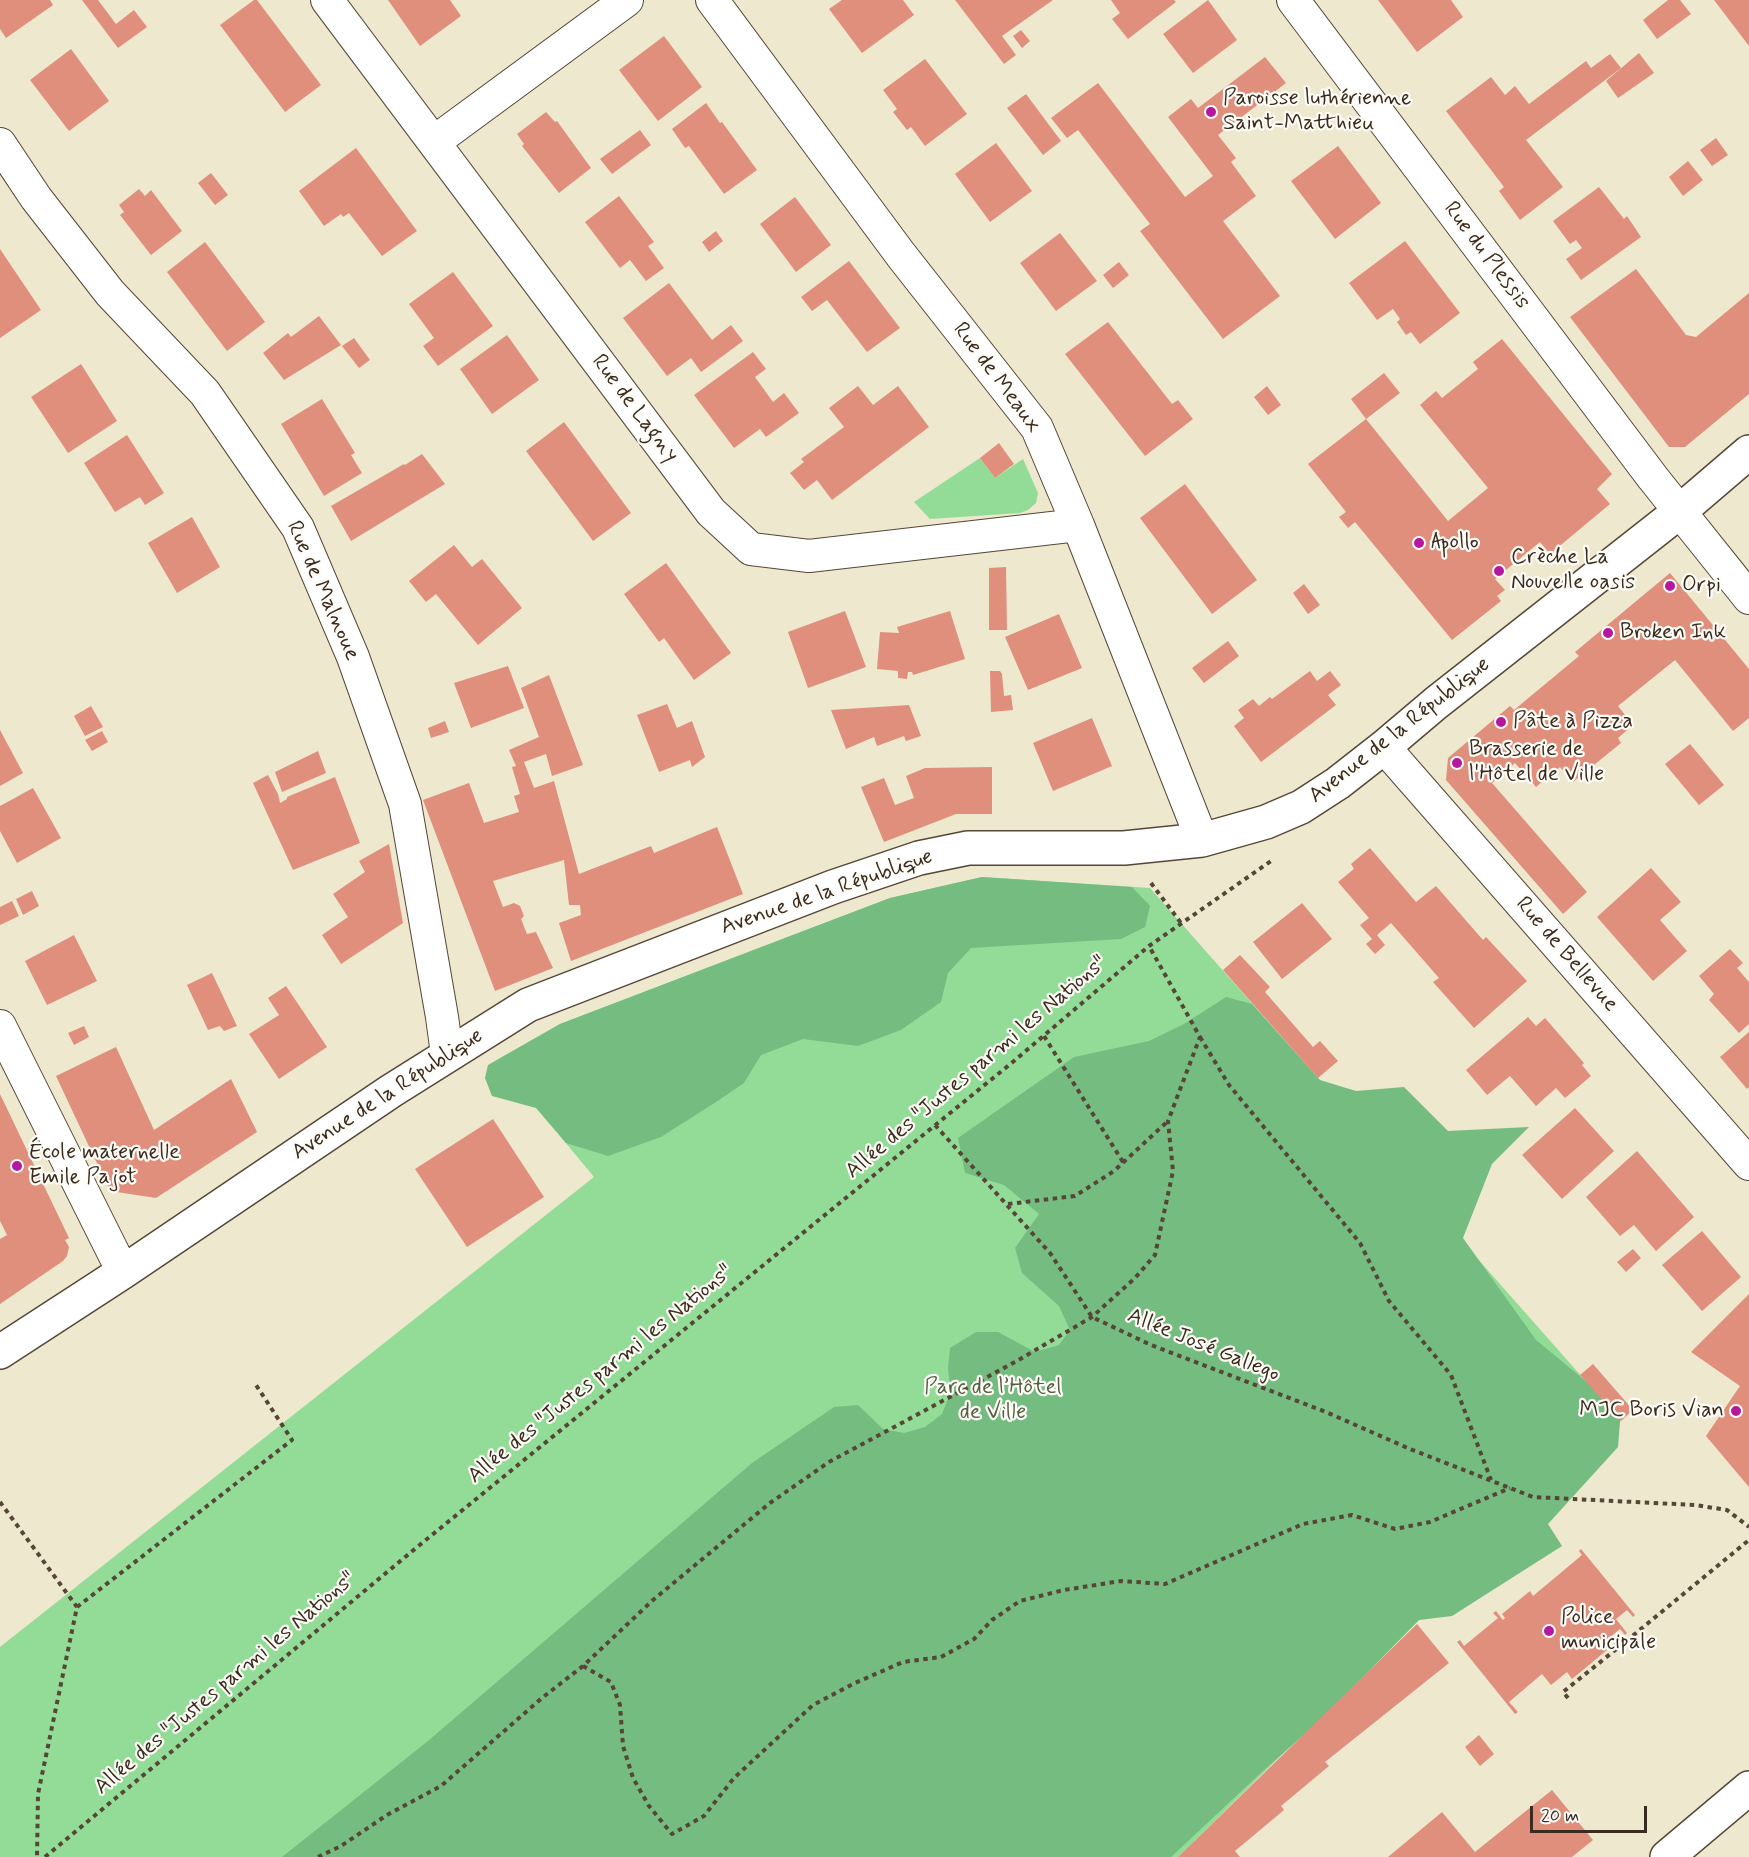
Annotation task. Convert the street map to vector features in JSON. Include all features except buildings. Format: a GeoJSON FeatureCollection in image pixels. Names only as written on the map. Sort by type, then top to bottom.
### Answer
{"type":"FeatureCollection","features":[{"type":"Feature","properties":{"kind":"street","name":"Rue de Lagny"},"geometry":{"type":"LineString","coordinates":[[327,0],[711,512],[751,549],[809,556],[1078,525]]}},
{"type":"Feature","properties":{"kind":"street"},"geometry":{"type":"LineString","coordinates":[[434,142],[627,0]]}},
{"type":"Feature","properties":{"kind":"street","name":"Rue de Meaux"},"geometry":{"type":"LineString","coordinates":[[712,0],[901,255],[1037,428],[1078,525],[1202,840]]}},
{"type":"Feature","properties":{"kind":"street","name":"Rue du Plessis"},"geometry":{"type":"LineString","coordinates":[[1293,0],[1679,512],[1749,598]]}},
{"type":"Feature","properties":{"kind":"street","name":"Rue de Malnoue"},"geometry":{"type":"LineString","coordinates":[[0,144],[36,198],[110,293],[206,393],[298,528],[353,657],[405,804],[447,1054]]}},
{"type":"Feature","properties":{"kind":"street","name":"Avenue de la République"},"geometry":{"type":"LineString","coordinates":[[0,1352],[447,1054],[528,1005],[833,886],[919,858],[968,848],[1124,848],[1202,840],[1266,822],[1301,807],[1338,783],[1384,747],[1436,703],[1679,512],[1749,452]]}},
{"type":"Feature","properties":{"kind":"street","name":"Rue de Bellevue"},"geometry":{"type":"LineString","coordinates":[[1384,747],[1749,1164]]}},
{"type":"Feature","properties":{"kind":"street"},"geometry":{"type":"LineString","coordinates":[[0,1026],[123,1272]]}},
{"type":"Feature","properties":{"kind":"street"},"geometry":{"type":"LineString","coordinates":[[1666,1857],[1749,1788]]}},
{"type":"Feature","properties":{"kind":"path","name":"Allée des \"Justes parmi les Nations\""},"geometry":{"type":"LineString","coordinates":[[45,1857],[416,1548],[1044,1036],[1149,946],[1181,923],[1124,848]]}},
{"type":"Feature","properties":{"kind":"path"},"geometry":{"type":"LineString","coordinates":[[1149,946],[1229,1085],[1359,1243],[1389,1301],[1450,1375],[1492,1481]]}},
{"type":"Feature","properties":{"kind":"path"},"geometry":{"type":"LineString","coordinates":[[1044,1036],[1123,1162]]}},
{"type":"Feature","properties":{"kind":"path"},"geometry":{"type":"LineString","coordinates":[[318,1857],[341,1846],[387,1815],[441,1786],[542,1698],[583,1666],[628,1622],[771,1503],[829,1462],[1015,1362],[1092,1317],[1135,1278],[1155,1255],[1173,1171],[1168,1121],[1200,1037]]}},
{"type":"Feature","properties":{"kind":"path"},"geometry":{"type":"LineString","coordinates":[[1007,1204],[1075,1196],[1123,1162],[1168,1121]]}},
{"type":"Feature","properties":{"kind":"path","name":"Allée José Gallego"},"geometry":{"type":"LineString","coordinates":[[935,1125],[1050,1253],[1092,1317],[1151,1345],[1326,1412],[1410,1449],[1533,1497],[1695,1505],[1727,1510],[1749,1527]]}},
{"type":"Feature","properties":{"kind":"path"},"geometry":{"type":"LineString","coordinates":[[37,1857],[38,1794],[77,1607],[292,1440],[254,1382]]}},
{"type":"Feature","properties":{"kind":"path"},"geometry":{"type":"LineString","coordinates":[[583,1666],[611,1682],[620,1706],[623,1746],[633,1778],[649,1806],[672,1834],[704,1816],[734,1778],[813,1706],[855,1683],[903,1662],[941,1657],[974,1639],[992,1620],[1020,1602],[1064,1590],[1121,1581],[1166,1584],[1303,1524],[1352,1515],[1395,1529],[1430,1522],[1510,1488]]}},
{"type":"Feature","properties":{"kind":"path"},"geometry":{"type":"LineString","coordinates":[[0,1502],[77,1607]]}},
{"type":"Feature","properties":{"kind":"path"},"geometry":{"type":"LineString","coordinates":[[1568,1698],[1563,1692],[1749,1540]]}},
{"type":"Feature","properties":{"kind":"path"},"geometry":{"type":"LineString","coordinates":[[1611,1637],[1619,1647]]}},
{"type":"Feature","properties":{"kind":"green space"},"geometry":{"type":"Polygon","coordinates":[[[980,458],[995,478],[1023,459],[1038,493],[1036,503],[1020,513],[930,519],[914,502],[980,458]]]}},
{"type":"Feature","properties":{"kind":"green space","name":"Parc de l’Hôtel de Ville"},"geometry":{"type":"Polygon","coordinates":[[[982,877],[1150,888],[1621,1421],[1178,1857],[0,1857],[0,1647],[594,1177],[497,1060],[560,1024],[890,898],[982,877]]]}},
{"type":"Feature","properties":{"kind":"green space"},"geometry":{"type":"Polygon","coordinates":[[[982,877],[1132,887],[1150,906],[1145,927],[1121,939],[971,948],[948,973],[941,1002],[901,1030],[858,1046],[803,1039],[761,1055],[744,1083],[713,1104],[661,1137],[608,1156],[566,1143],[536,1108],[492,1096],[485,1078],[488,1065],[560,1024],[890,898],[982,877]]]}},
{"type":"Feature","properties":{"kind":"green space"},"geometry":{"type":"Polygon","coordinates":[[[1226,997],[1252,1004],[1320,1080],[1356,1091],[1404,1087],[1448,1131],[1529,1127],[1492,1164],[1463,1238],[1536,1340],[1621,1410],[1618,1447],[1548,1524],[1562,1546],[1452,1616],[1419,1620],[1323,1718],[1171,1857],[282,1857],[428,1741],[752,1463],[834,1407],[858,1405],[883,1429],[904,1433],[925,1427],[942,1414],[951,1391],[948,1369],[950,1348],[976,1332],[998,1332],[1035,1352],[1059,1345],[1070,1330],[1059,1306],[1022,1273],[1015,1248],[1039,1214],[1004,1185],[965,1173],[958,1138],[1074,1057],[1149,1041],[1184,1024],[1226,997]]]}},
{"type":"Feature","properties":{"kind":"place","name":"Paroisse luthérienne Saint-Matthieu"},"geometry":{"type":"Point","coordinates":[1211,112]}},
{"type":"Feature","properties":{"kind":"place","name":"Apollo"},"geometry":{"type":"Point","coordinates":[1419,543]}},
{"type":"Feature","properties":{"kind":"place","name":"Crèche La Nouvelle oasis"},"geometry":{"type":"Point","coordinates":[1499,571]}},
{"type":"Feature","properties":{"kind":"place","name":"Orpi"},"geometry":{"type":"Point","coordinates":[1670,586]}},
{"type":"Feature","properties":{"kind":"place","name":"Broken Ink"},"geometry":{"type":"Point","coordinates":[1608,633]}},
{"type":"Feature","properties":{"kind":"place","name":"Pâte à Pizza"},"geometry":{"type":"Point","coordinates":[1501,722]}},
{"type":"Feature","properties":{"kind":"place","name":"Brasserie de l'Hôtel de Ville"},"geometry":{"type":"Point","coordinates":[1457,763]}},
{"type":"Feature","properties":{"kind":"place","name":"École maternelle Emile Pajot"},"geometry":{"type":"Point","coordinates":[17,1166]}},
{"type":"Feature","properties":{"kind":"place","name":"MJC Boris Vian"},"geometry":{"type":"Point","coordinates":[1736,1411]}},
{"type":"Feature","properties":{"kind":"place","name":"Police municipale"},"geometry":{"type":"Point","coordinates":[1549,1631]}}]}
